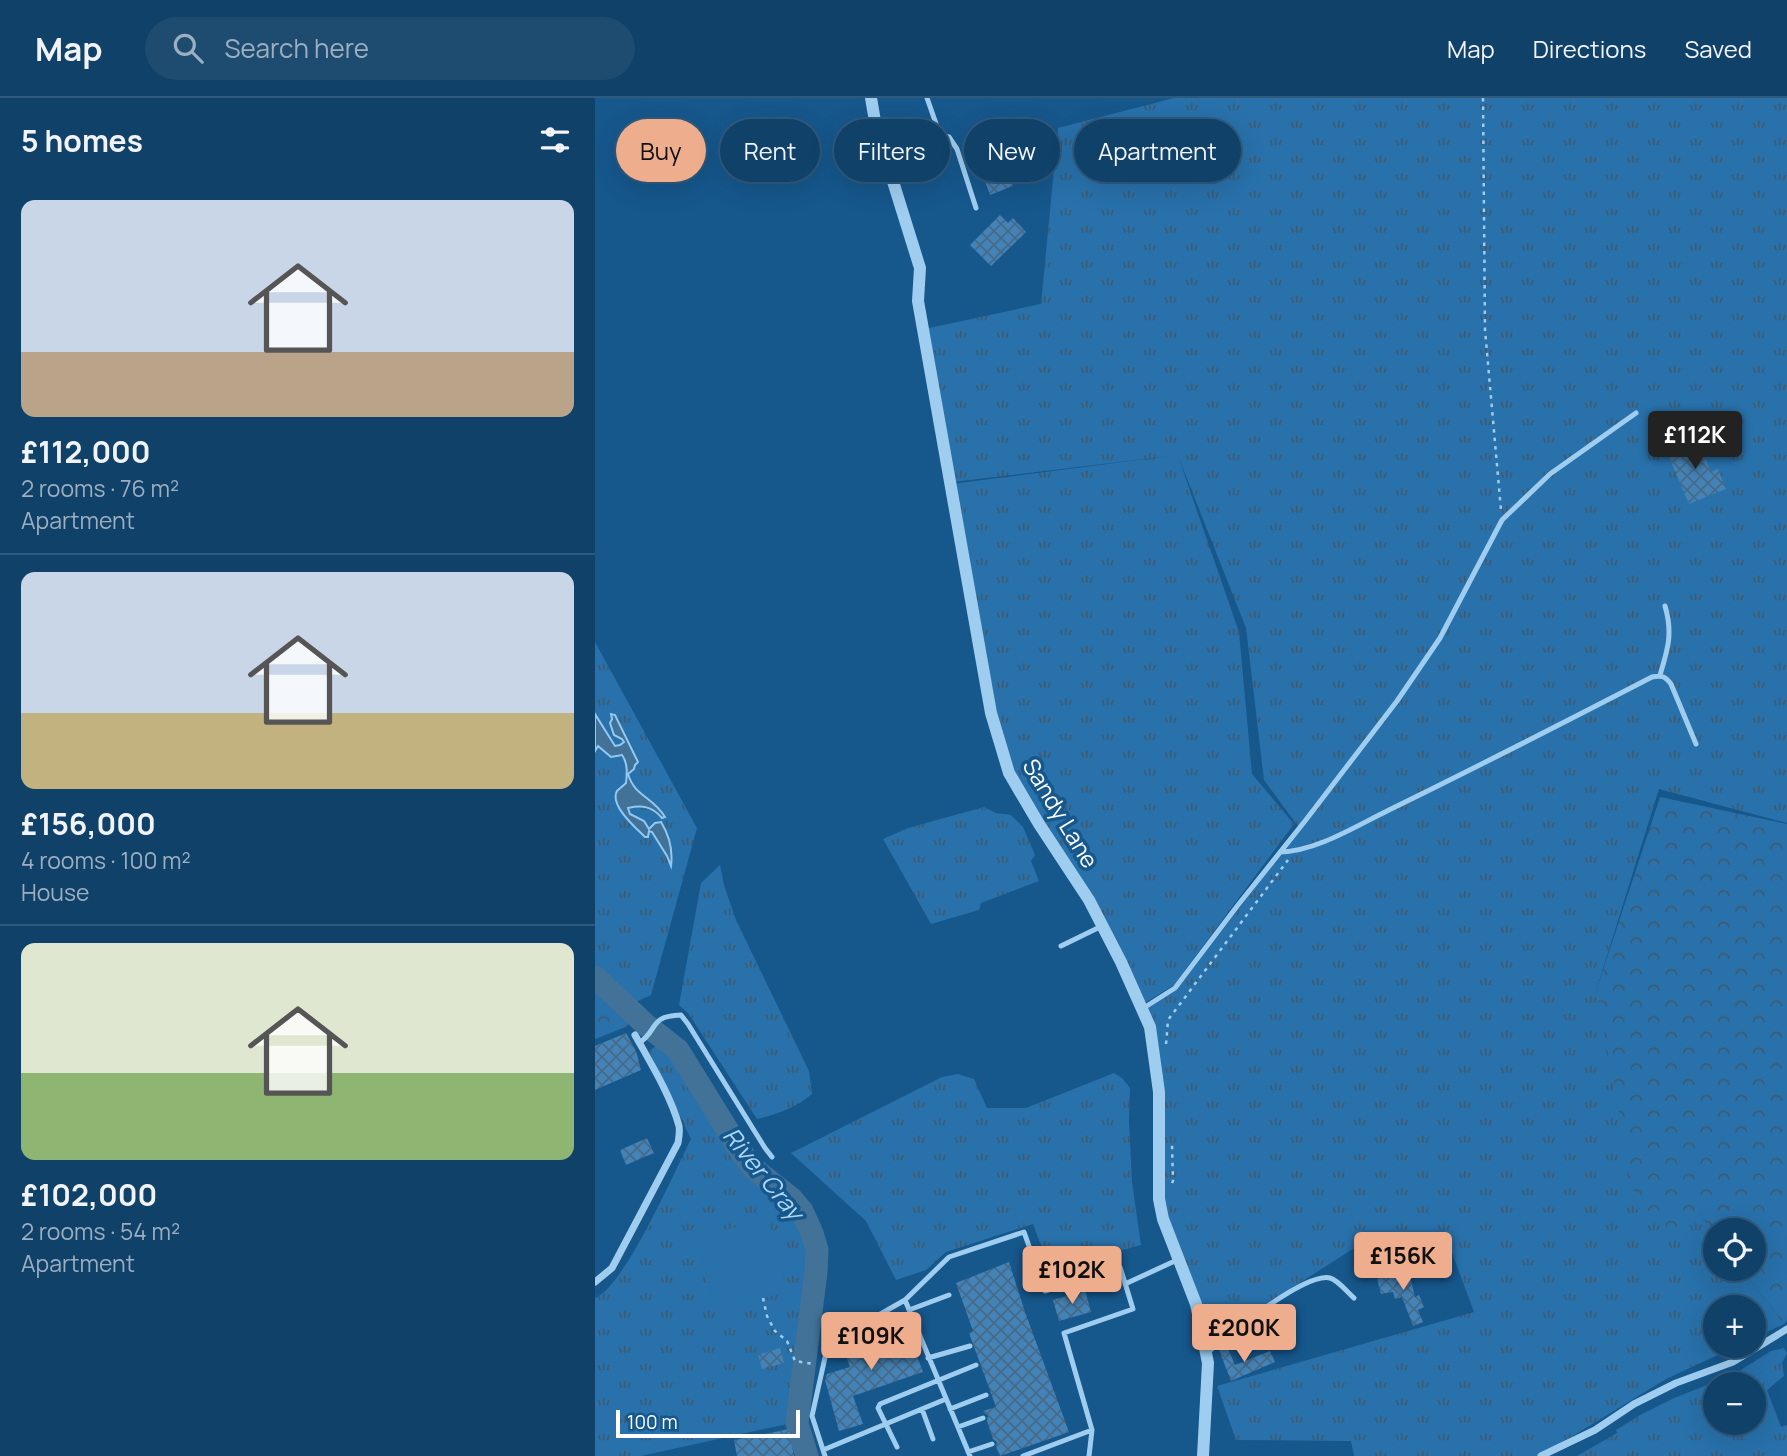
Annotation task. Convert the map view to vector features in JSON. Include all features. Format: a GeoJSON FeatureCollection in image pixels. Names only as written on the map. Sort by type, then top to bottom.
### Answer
{"type":"FeatureCollection","features":[{"type":"Feature","properties":{"kind":"street","name":"Sandy Lane"},"geometry":{"type":"LineString","coordinates":[[871,98],[876,127],[920,268],[918,300],[991,713],[1009,773],[1089,900],[1150,1027],[1159,1092],[1159,1199],[1163,1219],[1196,1304],[1207,1353],[1203,1456]]}},
{"type":"Feature","properties":{"kind":"street"},"geometry":{"type":"LineString","coordinates":[[595,1282],[612,1268],[678,1143],[680,1129],[640,1038]]}},
{"type":"Feature","properties":{"kind":"street"},"geometry":{"type":"LineString","coordinates":[[1541,1456],[1595,1430],[1634,1404],[1676,1383],[1733,1362],[1787,1329]]}},
{"type":"Feature","properties":{"kind":"lane"},"geometry":{"type":"LineString","coordinates":[[927,98],[940,135],[949,137],[957,149],[976,208]]}},
{"type":"Feature","properties":{"kind":"lane"},"geometry":{"type":"LineString","coordinates":[[1142,1009],[1175,988],[1389,712],[1440,638],[1502,520],[1550,474],[1636,413]]}},
{"type":"Feature","properties":{"kind":"lane"},"geometry":{"type":"LineString","coordinates":[[1660,675],[1669,645],[1669,620],[1665,606]]}},
{"type":"Feature","properties":{"kind":"lane"},"geometry":{"type":"LineString","coordinates":[[1280,852],[1294,852],[1321,842],[1652,677],[1660,675],[1667,678],[1671,684],[1696,744]]}},
{"type":"Feature","properties":{"kind":"lane"},"geometry":{"type":"LineString","coordinates":[[1061,946],[1102,926]]}},
{"type":"Feature","properties":{"kind":"lane"},"geometry":{"type":"LineString","coordinates":[[640,1038],[662,1018],[681,1015],[772,1157]]}},
{"type":"Feature","properties":{"kind":"lane"},"geometry":{"type":"LineString","coordinates":[[946,1399],[824,1453],[812,1416],[828,1344],[905,1300],[949,1257],[1024,1232],[1045,1292],[1120,1267],[1133,1309],[1064,1333],[1092,1430],[1089,1456]]}},
{"type":"Feature","properties":{"kind":"lane"},"geometry":{"type":"LineString","coordinates":[[1125,1284],[1178,1259]]}},
{"type":"Feature","properties":{"kind":"lane"},"geometry":{"type":"LineString","coordinates":[[1207,1353],[1258,1313],[1300,1286],[1322,1277],[1333,1278],[1354,1298]]}},
{"type":"Feature","properties":{"kind":"lane"},"geometry":{"type":"LineString","coordinates":[[909,1310],[949,1295]]}},
{"type":"Feature","properties":{"kind":"lane"},"geometry":{"type":"LineString","coordinates":[[905,1300],[969,1454],[992,1444]]}},
{"type":"Feature","properties":{"kind":"lane"},"geometry":{"type":"LineString","coordinates":[[928,1358],[970,1346]]}},
{"type":"Feature","properties":{"kind":"lane"},"geometry":{"type":"LineString","coordinates":[[897,1447],[878,1408],[880,1404],[976,1365]]}},
{"type":"Feature","properties":{"kind":"lane"},"geometry":{"type":"LineString","coordinates":[[950,1409],[986,1395]]}},
{"type":"Feature","properties":{"kind":"lane"},"geometry":{"type":"LineString","coordinates":[[922,1409],[933,1439]]}},
{"type":"Feature","properties":{"kind":"lane"},"geometry":{"type":"LineString","coordinates":[[958,1427],[983,1418]]}},
{"type":"Feature","properties":{"kind":"lane"},"geometry":{"type":"LineString","coordinates":[[1023,1456],[1092,1430]]}},
{"type":"Feature","properties":{"kind":"path"},"geometry":{"type":"LineString","coordinates":[[1483,98],[1485,330],[1502,520]]}},
{"type":"Feature","properties":{"kind":"path"},"geometry":{"type":"LineString","coordinates":[[1165,1045],[1168,1020],[1294,852]]}},
{"type":"Feature","properties":{"kind":"path"},"geometry":{"type":"LineString","coordinates":[[1159,1199],[1173,1181],[1172,1138]]}},
{"type":"Feature","properties":{"kind":"path"},"geometry":{"type":"LineString","coordinates":[[763,1298],[775,1331],[787,1341],[795,1361],[811,1364]]}},
{"type":"Feature","properties":{"kind":"green space"},"geometry":{"type":"Polygon","coordinates":[[[1174,98],[1787,98],[1787,823],[1659,789],[1596,991],[1703,1219],[1703,1281],[1751,1281],[1762,1295],[1703,1295],[1703,1358],[1711,1358],[1666,1379],[1540,1456],[1354,1456],[1351,1441],[1236,1440],[1217,1386],[1474,1312],[1445,1234],[1367,1240],[1213,1338],[1201,1301],[1164,1218],[1146,1009],[1178,988],[1300,829],[1264,780],[1246,628],[1178,456],[1239,632],[1252,774],[1294,824],[1174,985],[1143,1004],[1011,772],[992,712],[952,484],[1177,455],[953,482],[929,328],[1041,304],[1053,182],[1060,182],[1060,127],[1074,124],[1074,182],[1241,182],[1241,119],[1093,119],[1174,98]]]}},
{"type":"Feature","properties":{"kind":"green space"},"geometry":{"type":"Polygon","coordinates":[[[595,642],[697,828],[651,995],[618,1010],[634,1020],[625,1027],[595,1039],[595,642]]]}},
{"type":"Feature","properties":{"kind":"green space"},"geometry":{"type":"Polygon","coordinates":[[[1660,797],[1787,824],[1787,1321],[1784,1324],[1766,1300],[1766,1295],[1762,1295],[1751,1281],[1766,1281],[1766,1218],[1703,1219],[1699,1214],[1675,1237],[1638,1211],[1596,991],[1660,797]]]}},
{"type":"Feature","properties":{"kind":"green space"},"geometry":{"type":"Polygon","coordinates":[[[984,807],[996,813],[1011,815],[1023,827],[1035,855],[1031,861],[1039,881],[981,903],[979,910],[931,924],[883,839],[908,828],[984,807]]]}},
{"type":"Feature","properties":{"kind":"green space"},"geometry":{"type":"Polygon","coordinates":[[[720,865],[736,920],[809,1071],[812,1094],[786,1110],[757,1119],[688,1013],[679,1005],[701,883],[720,865]]]}},
{"type":"Feature","properties":{"kind":"green space"},"geometry":{"type":"Polygon","coordinates":[[[595,997],[634,1020],[625,1027],[595,1039],[595,997]]]}},
{"type":"Feature","properties":{"kind":"green space"},"geometry":{"type":"Polygon","coordinates":[[[663,1041],[673,1052],[740,1155],[755,1174],[789,1202],[804,1225],[809,1245],[809,1270],[793,1420],[792,1423],[641,1456],[595,1456],[595,1298],[607,1289],[634,1251],[691,1139],[649,1051],[663,1041]]]}},
{"type":"Feature","properties":{"kind":"green space"},"geometry":{"type":"Polygon","coordinates":[[[1114,1073],[1130,1088],[1132,1182],[1141,1245],[1050,1270],[1033,1224],[946,1252],[926,1270],[896,1280],[866,1221],[791,1153],[942,1077],[958,1074],[974,1079],[987,1108],[1026,1108],[1114,1073]]]}},
{"type":"Feature","properties":{"kind":"green space"},"geometry":{"type":"Polygon","coordinates":[[[769,1219],[787,1292],[715,1310],[697,1237],[769,1219]]]}},
{"type":"Feature","properties":{"kind":"green space"},"geometry":{"type":"Polygon","coordinates":[[[1766,1300],[1784,1324],[1766,1332],[1766,1300]]]}},
{"type":"Feature","properties":{"kind":"green space"},"geometry":{"type":"Polygon","coordinates":[[[1784,1348],[1787,1353],[1782,1363],[1784,1376],[1767,1390],[1781,1427],[1787,1425],[1787,1456],[1577,1456],[1617,1433],[1616,1430],[1642,1414],[1703,1387],[1703,1435],[1766,1435],[1766,1372],[1738,1372],[1760,1358],[1766,1358],[1766,1354],[1784,1348]]]}},
{"type":"Feature","properties":{"kind":"shaded area"},"geometry":{"type":"Polygon","coordinates":[[[595,714],[615,746],[624,742],[614,735],[610,723],[611,714],[615,715],[638,762],[628,774],[631,782],[665,817],[662,818],[651,809],[642,807],[628,808],[630,814],[644,821],[649,829],[655,823],[661,822],[670,843],[671,866],[652,832],[649,831],[648,837],[645,837],[617,803],[617,791],[626,783],[625,761],[622,755],[611,757],[598,746],[595,751],[595,714]]]}},
{"type":"Feature","properties":{"kind":"building"},"geometry":{"type":"Polygon","coordinates":[[[985,182],[1011,182],[1013,186],[990,195],[985,182]]]}},
{"type":"Feature","properties":{"kind":"building"},"geometry":{"type":"Polygon","coordinates":[[[1000,215],[1008,223],[1013,218],[1026,232],[991,266],[970,245],[1000,215]]]}},
{"type":"Feature","properties":{"kind":"building"},"geometry":{"type":"Polygon","coordinates":[[[1697,437],[1711,472],[1718,469],[1726,489],[1689,504],[1666,450],[1697,437]]]}},
{"type":"Feature","properties":{"kind":"building"},"geometry":{"type":"Polygon","coordinates":[[[626,1033],[636,1051],[641,1070],[595,1090],[595,1046],[626,1033]]]}},
{"type":"Feature","properties":{"kind":"building"},"geometry":{"type":"Polygon","coordinates":[[[647,1138],[654,1153],[626,1165],[620,1150],[647,1138]]]}},
{"type":"Feature","properties":{"kind":"building"},"geometry":{"type":"Polygon","coordinates":[[[1009,1262],[1069,1432],[1000,1456],[987,1421],[988,1416],[983,1411],[996,1407],[969,1333],[973,1331],[956,1283],[1009,1262]]]}},
{"type":"Feature","properties":{"kind":"building"},"geometry":{"type":"Polygon","coordinates":[[[1408,1267],[1415,1297],[1419,1295],[1424,1307],[1418,1310],[1423,1322],[1413,1326],[1402,1297],[1395,1299],[1393,1292],[1381,1294],[1377,1279],[1394,1274],[1394,1270],[1408,1267]]]}},
{"type":"Feature","properties":{"kind":"building"},"geometry":{"type":"Polygon","coordinates":[[[1085,1290],[1091,1312],[1059,1321],[1053,1300],[1085,1290]]]}},
{"type":"Feature","properties":{"kind":"building"},"geometry":{"type":"Polygon","coordinates":[[[905,1325],[923,1372],[853,1396],[863,1424],[839,1431],[825,1380],[827,1374],[850,1367],[843,1347],[905,1325]]]}},
{"type":"Feature","properties":{"kind":"building"},"geometry":{"type":"Polygon","coordinates":[[[1226,1344],[1235,1365],[1270,1351],[1275,1362],[1231,1381],[1219,1350],[1226,1344]]]}},
{"type":"Feature","properties":{"kind":"building"},"geometry":{"type":"Polygon","coordinates":[[[780,1348],[784,1363],[762,1369],[758,1355],[780,1348]]]}},
{"type":"Feature","properties":{"kind":"building"},"geometry":{"type":"Polygon","coordinates":[[[789,1429],[794,1456],[737,1456],[734,1440],[789,1429]]]}},
{"type":"Feature","properties":{"kind":"waterway","name":"River Cray"},"geometry":{"type":"LineString","coordinates":[[595,977],[646,1025],[678,1050],[741,1152],[753,1168],[792,1199],[802,1211],[812,1233],[817,1250],[816,1272],[797,1423],[807,1456]]}}]}
